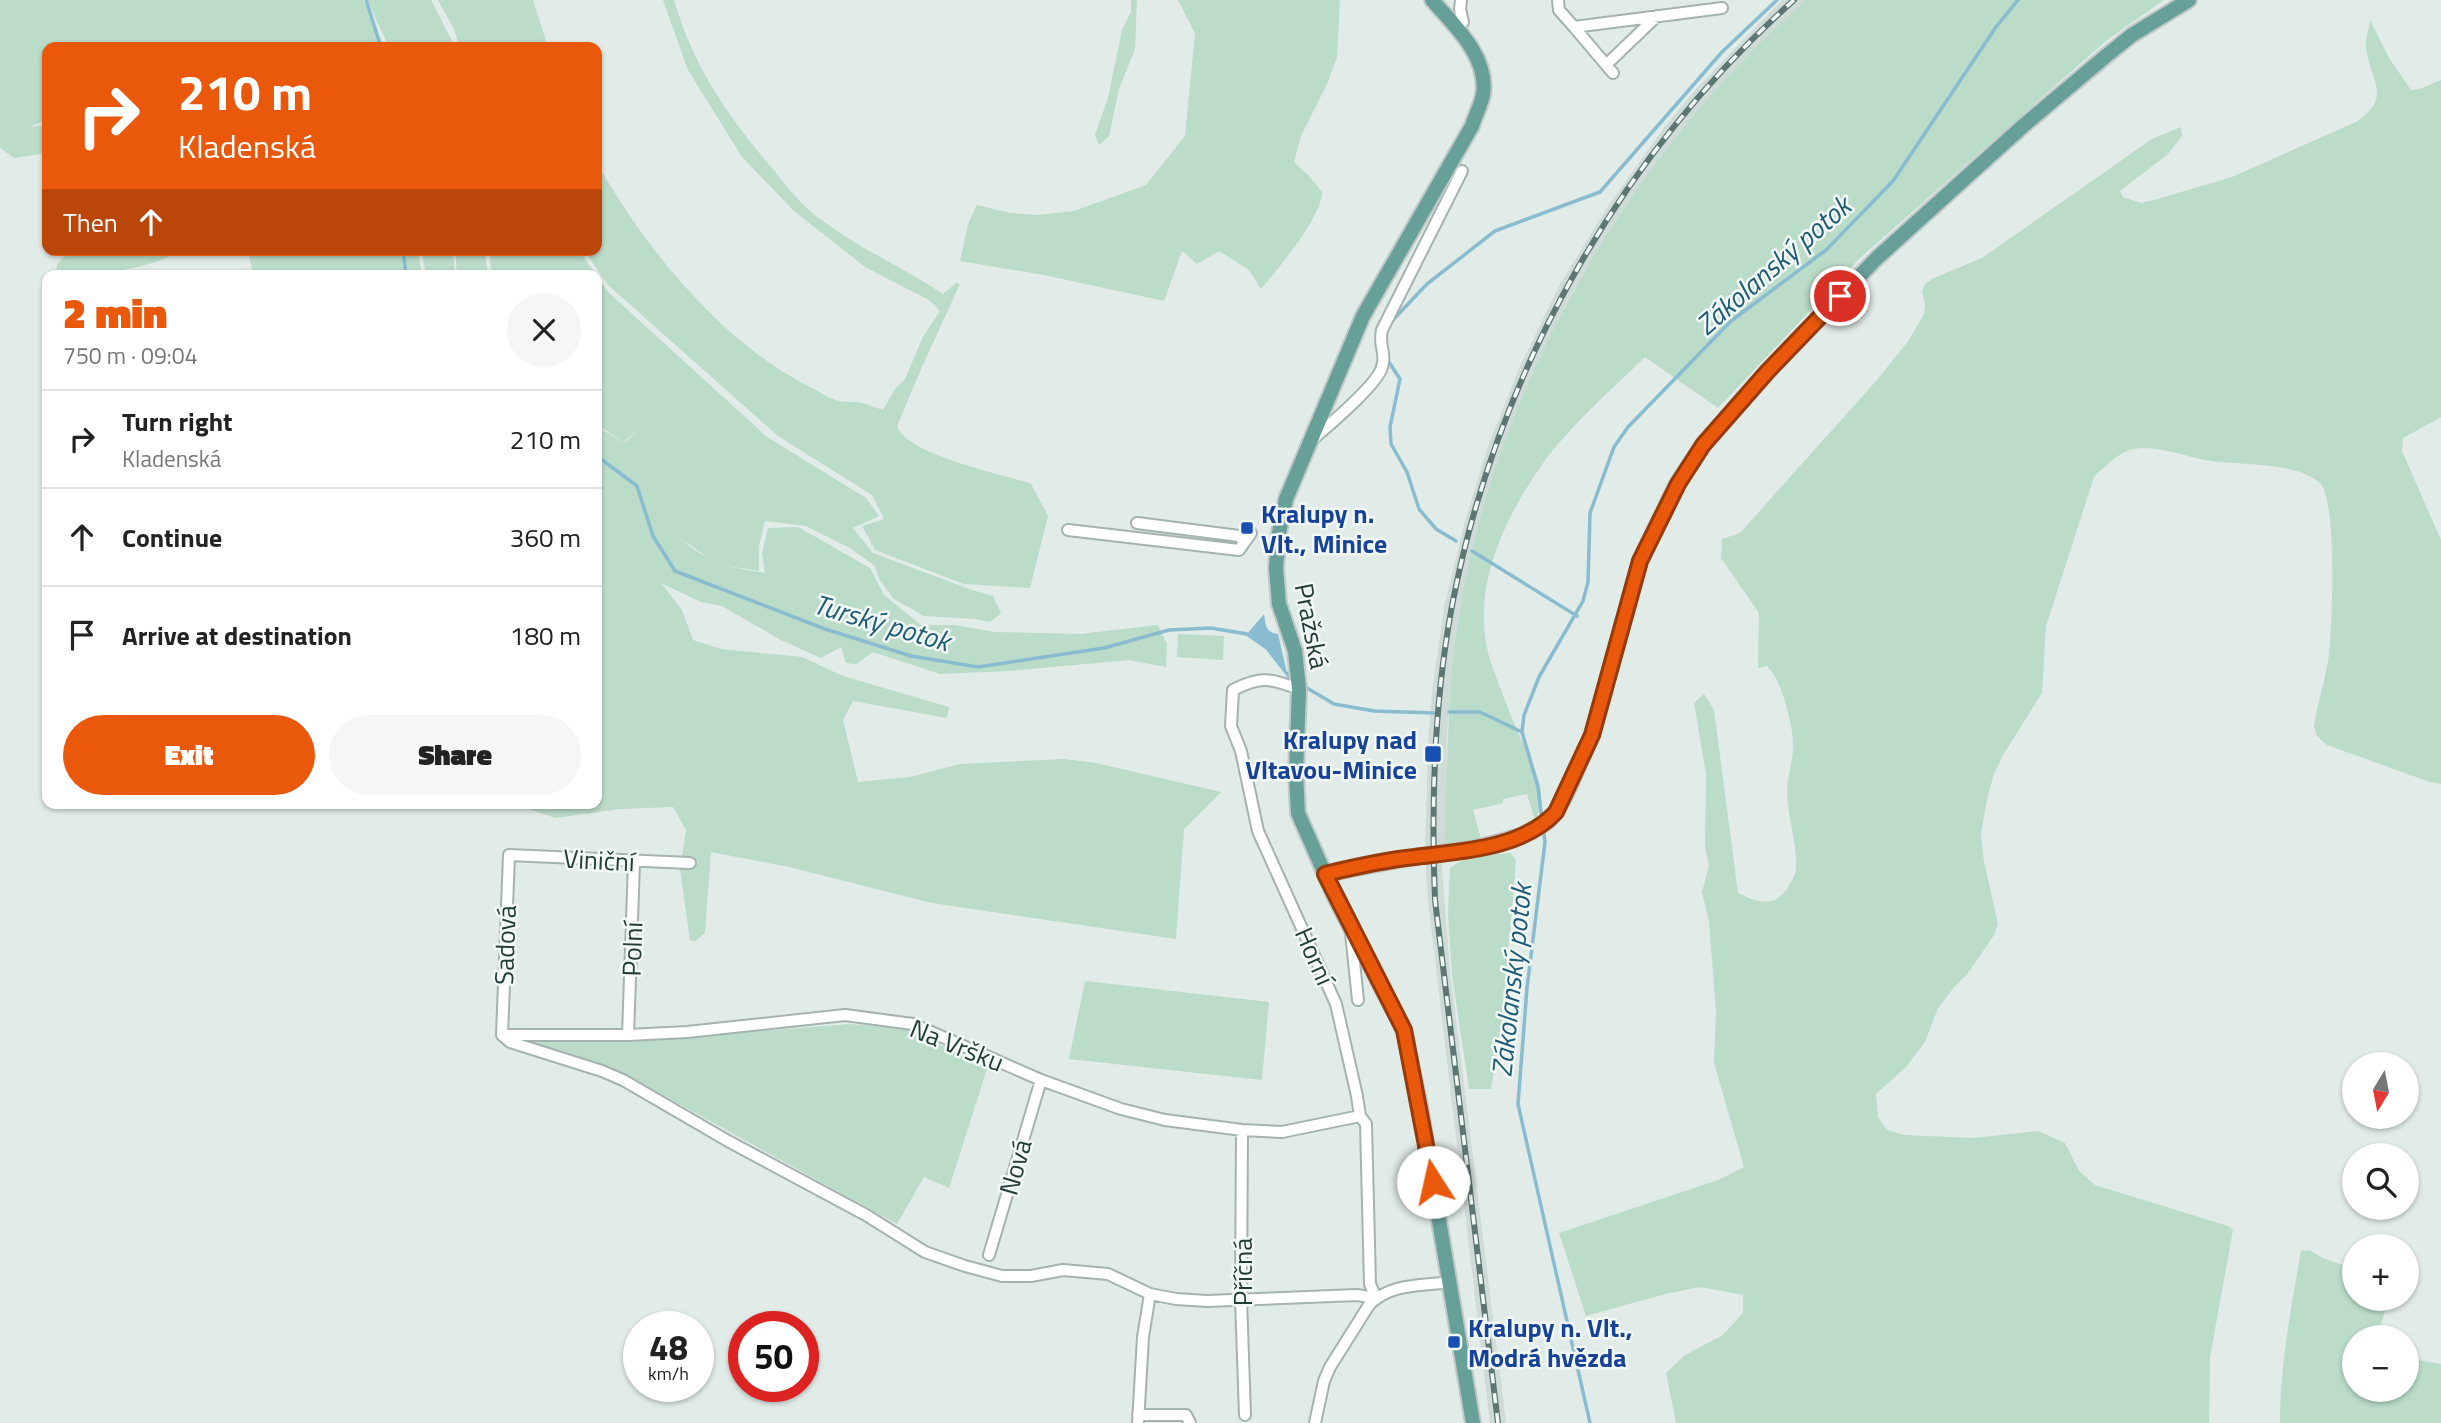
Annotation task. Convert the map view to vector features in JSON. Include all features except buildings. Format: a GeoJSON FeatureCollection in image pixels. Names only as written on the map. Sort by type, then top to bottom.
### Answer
{"type":"FeatureCollection","features":[{"type":"Feature","properties":{"kind":"main road","name":"Pražská"},"geometry":{"type":"LineString","coordinates":[[1432,0],[1460,25],[1484,76],[1483,95],[1472,127],[1363,316],[1286,499],[1276,568],[1279,604],[1295,651],[1298,689],[1298,813],[1350,926],[1404,1030],[1420,1107],[1473,1423]]}},
{"type":"Feature","properties":{"kind":"main road"},"geometry":{"type":"LineString","coordinates":[[1325,874],[1477,848],[1521,836],[1547,822],[1556,812],[1592,735],[1640,561],[1678,484],[1703,445],[1767,372],[1877,258],[2023,126],[2106,56],[2132,35],[2189,0]]}},
{"type":"Feature","properties":{"kind":"street"},"geometry":{"type":"LineString","coordinates":[[1460,25],[1461,0]]}},
{"type":"Feature","properties":{"kind":"street"},"geometry":{"type":"LineString","coordinates":[[1558,0],[1559,10],[1610,69],[1657,16]]}},
{"type":"Feature","properties":{"kind":"street"},"geometry":{"type":"LineString","coordinates":[[1574,27],[1722,8]]}},
{"type":"Feature","properties":{"kind":"street","name":"Pražská"},"geometry":{"type":"LineString","coordinates":[[1308,443],[1382,370],[1384,356],[1379,344],[1382,330],[1462,172]]}},
{"type":"Feature","properties":{"kind":"street"},"geometry":{"type":"LineString","coordinates":[[1068,530],[1239,550],[1248,538],[1137,523]]}},
{"type":"Feature","properties":{"kind":"street","name":"Horní"},"geometry":{"type":"LineString","coordinates":[[1298,689],[1274,679],[1263,679],[1233,690],[1231,726],[1241,751],[1258,831],[1336,1004],[1360,1116],[1368,1132],[1370,1283],[1376,1298]]}},
{"type":"Feature","properties":{"kind":"street","name":"Viniční"},"geometry":{"type":"LineString","coordinates":[[509,855],[690,863]]}},
{"type":"Feature","properties":{"kind":"street","name":"Sadová"},"geometry":{"type":"LineString","coordinates":[[502,1035],[509,855]]}},
{"type":"Feature","properties":{"kind":"street","name":"Polní"},"geometry":{"type":"LineString","coordinates":[[628,1035],[634,862]]}},
{"type":"Feature","properties":{"kind":"street"},"geometry":{"type":"LineString","coordinates":[[1350,926],[1358,1000]]}},
{"type":"Feature","properties":{"kind":"street","name":"Na Vršku"},"geometry":{"type":"LineString","coordinates":[[502,1035],[628,1035],[845,1015],[913,1024],[1041,1080],[1121,1109],[1165,1120],[1242,1130],[1295,1131],[1360,1116]]}},
{"type":"Feature","properties":{"kind":"street"},"geometry":{"type":"LineString","coordinates":[[502,1035],[510,1042],[623,1080],[728,1141],[866,1215],[925,1252],[1002,1276],[1031,1276],[1063,1270],[1108,1274],[1150,1294],[1207,1301],[1357,1295],[1376,1298]]}},
{"type":"Feature","properties":{"kind":"street","name":"Nová"},"geometry":{"type":"LineString","coordinates":[[989,1255],[1041,1080]]}},
{"type":"Feature","properties":{"kind":"street","name":"Příčná"},"geometry":{"type":"LineString","coordinates":[[1242,1130],[1241,1298],[1245,1415]]}},
{"type":"Feature","properties":{"kind":"street"},"geometry":{"type":"LineString","coordinates":[[1315,1423],[1324,1381],[1330,1367],[1369,1305],[1392,1289],[1450,1282]]}},
{"type":"Feature","properties":{"kind":"street"},"geometry":{"type":"LineString","coordinates":[[1150,1294],[1143,1337],[1138,1419],[1186,1415],[1191,1423]]}},
{"type":"Feature","properties":{"kind":"shaded area"},"geometry":{"type":"Polygon","coordinates":[[[1782,0],[1806,0],[1745,59],[1675,139],[1619,217],[1572,293],[1535,370],[1503,451],[1480,525],[1460,606],[1454,643],[1447,734],[1445,846],[1441,855],[1450,971],[1506,1423],[1490,1423],[1428,901],[1425,855],[1428,742],[1445,603],[1465,521],[1488,446],[1521,364],[1559,286],[1606,209],[1663,129],[1695,90],[1782,0]]]}},
{"type":"Feature","properties":{"kind":"green space"},"geometry":{"type":"Polygon","coordinates":[[[0,0],[363,0],[382,42],[42,42],[42,122],[29,127],[42,126],[42,154],[14,158],[0,148],[0,0]]]}},
{"type":"Feature","properties":{"kind":"green space"},"geometry":{"type":"Polygon","coordinates":[[[367,0],[431,0],[452,42],[387,42],[367,0]]]}},
{"type":"Feature","properties":{"kind":"green space"},"geometry":{"type":"Polygon","coordinates":[[[438,0],[533,0],[546,42],[458,42],[438,0]]]}},
{"type":"Feature","properties":{"kind":"green space"},"geometry":{"type":"Polygon","coordinates":[[[663,0],[674,0],[692,49],[729,113],[759,153],[808,209],[849,239],[943,294],[956,283],[960,284],[897,426],[905,437],[936,455],[1031,484],[1048,516],[1030,588],[964,584],[875,550],[862,526],[884,519],[872,495],[778,436],[608,285],[602,276],[602,270],[598,270],[588,256],[602,256],[602,171],[638,228],[689,291],[747,346],[779,369],[830,398],[863,403],[883,410],[895,389],[905,379],[923,337],[940,311],[929,300],[865,267],[794,211],[742,157],[688,70],[663,0]]]}},
{"type":"Feature","properties":{"kind":"green space"},"geometry":{"type":"Polygon","coordinates":[[[1131,0],[1137,0],[1135,49],[1119,89],[1109,136],[1099,145],[1095,135],[1108,98],[1122,30],[1131,12],[1131,0]]]}},
{"type":"Feature","properties":{"kind":"green space"},"geometry":{"type":"Polygon","coordinates":[[[1178,0],[1340,0],[1337,57],[1301,136],[1294,162],[1322,192],[1320,203],[1307,228],[1269,280],[1261,289],[1249,270],[1219,251],[1197,264],[1182,251],[1164,301],[1044,275],[960,261],[968,224],[977,205],[1010,213],[1037,215],[1074,211],[1146,185],[1185,136],[1195,33],[1178,0]]]}},
{"type":"Feature","properties":{"kind":"green space"},"geometry":{"type":"Polygon","coordinates":[[[1806,0],[2164,0],[2107,40],[1860,258],[1718,408],[1645,357],[1562,439],[1539,469],[1511,516],[1499,542],[1485,594],[1487,647],[1508,709],[1538,780],[1541,793],[1537,819],[1527,794],[1503,799],[1503,803],[1473,810],[1481,839],[1445,846],[1449,714],[1455,640],[1472,549],[1498,460],[1533,373],[1575,290],[1623,210],[1679,134],[1740,64],[1806,0]]]}},
{"type":"Feature","properties":{"kind":"green space"},"geometry":{"type":"Polygon","coordinates":[[[2370,20],[2389,58],[2411,90],[2441,80],[2441,417],[2403,438],[2402,451],[2441,540],[2441,784],[2327,745],[2317,736],[2314,727],[2329,654],[2332,591],[2329,512],[2325,493],[2319,482],[2308,475],[2280,467],[2205,460],[2145,448],[2123,453],[2094,477],[2046,626],[2042,693],[2003,755],[1988,795],[1981,833],[1984,862],[1998,924],[1994,935],[1968,973],[1938,1008],[1925,1042],[1906,1067],[1876,1094],[1878,1117],[1887,1130],[1904,1135],[1973,1138],[2038,1131],[2065,1143],[2079,1171],[2095,1185],[2228,1226],[2233,1230],[2210,1357],[2209,1423],[1676,1423],[1666,1373],[1685,1355],[1723,1335],[1743,1313],[1743,1295],[1700,1287],[1586,1316],[1559,1233],[1718,1180],[1744,1167],[1714,1063],[1716,1011],[1709,922],[1702,892],[1709,866],[1705,846],[1706,774],[1694,703],[1704,694],[1714,710],[1738,893],[1754,900],[1775,900],[1786,890],[1795,873],[1795,849],[1787,793],[1793,738],[1786,703],[1777,681],[1767,666],[1758,668],[1759,613],[1721,558],[1722,539],[1740,533],[1877,380],[1909,340],[1924,314],[1922,292],[1925,284],[1982,258],[2152,139],[2181,127],[2182,136],[2168,154],[2120,191],[2123,197],[2141,203],[2232,177],[2356,122],[2374,105],[2377,97],[2366,48],[2370,20]]]}},
{"type":"Feature","properties":{"kind":"green space"},"geometry":{"type":"Polygon","coordinates":[[[64,256],[170,256],[121,270],[56,270],[64,256]]]}},
{"type":"Feature","properties":{"kind":"green space"},"geometry":{"type":"Polygon","coordinates":[[[249,256],[419,256],[421,270],[253,270],[249,256]]]}},
{"type":"Feature","properties":{"kind":"green space"},"geometry":{"type":"Polygon","coordinates":[[[422,256],[453,256],[455,270],[425,270],[422,256]]]}},
{"type":"Feature","properties":{"kind":"green space"},"geometry":{"type":"Polygon","coordinates":[[[455,256],[485,256],[487,270],[457,270],[455,256]]]}},
{"type":"Feature","properties":{"kind":"green space"},"geometry":{"type":"Polygon","coordinates":[[[490,256],[583,256],[593,270],[491,270],[490,256]]]}},
{"type":"Feature","properties":{"kind":"green space"},"geometry":{"type":"Polygon","coordinates":[[[602,283],[608,292],[767,437],[866,498],[879,516],[853,528],[873,553],[993,596],[1001,613],[990,622],[924,616],[894,599],[879,579],[875,566],[850,548],[806,526],[765,521],[759,546],[759,571],[727,565],[765,573],[762,553],[768,528],[798,527],[870,568],[884,595],[921,625],[955,625],[994,632],[1080,634],[1158,625],[1167,644],[1166,667],[1129,660],[1009,671],[940,674],[873,652],[856,664],[846,663],[841,647],[821,658],[779,639],[722,606],[701,602],[661,583],[682,610],[693,640],[721,649],[802,657],[843,676],[949,707],[947,718],[853,701],[843,720],[858,782],[910,777],[960,764],[1065,759],[1096,763],[1221,792],[1184,829],[1176,939],[932,903],[789,867],[711,852],[705,933],[695,941],[690,940],[680,869],[686,830],[673,807],[620,809],[555,818],[529,809],[602,809],[602,430],[625,443],[640,428],[624,442],[602,428],[602,283]]]}},
{"type":"Feature","properties":{"kind":"green space"},"geometry":{"type":"Polygon","coordinates":[[[1178,634],[1224,636],[1223,660],[1177,657],[1178,634]]]}},
{"type":"Feature","properties":{"kind":"green space"},"geometry":{"type":"Polygon","coordinates":[[[1511,853],[1516,860],[1514,887],[1502,1020],[1491,1089],[1469,1089],[1452,975],[1448,913],[1450,868],[1471,858],[1511,853]]]}},
{"type":"Feature","properties":{"kind":"green space"},"geometry":{"type":"Polygon","coordinates":[[[1085,981],[1269,1002],[1262,1080],[1069,1059],[1085,981]]]}},
{"type":"Feature","properties":{"kind":"green space"},"geometry":{"type":"Polygon","coordinates":[[[850,1024],[910,1029],[987,1069],[949,1188],[924,1177],[897,1224],[621,1072],[531,1043],[528,1038],[621,1042],[850,1024]]]}},
{"type":"Feature","properties":{"kind":"green space"},"geometry":{"type":"Polygon","coordinates":[[[2309,1250],[2342,1265],[2342,1311],[2385,1311],[2381,1325],[2342,1325],[2342,1402],[2419,1402],[2419,1360],[2441,1364],[2441,1423],[2280,1423],[2284,1358],[2301,1251],[2309,1250]]]}},
{"type":"Feature","properties":{"kind":"water"},"geometry":{"type":"Polygon","coordinates":[[[1264,614],[1268,630],[1278,634],[1287,673],[1267,648],[1247,634],[1264,614]]]}},
{"type":"Feature","properties":{"kind":"waterway","name":"Turský potok"},"geometry":{"type":"LineString","coordinates":[[366,0],[379,42]]}},
{"type":"Feature","properties":{"kind":"waterway"},"geometry":{"type":"LineString","coordinates":[[1391,322],[1427,284],[1495,231],[1600,192],[1722,52],[1777,0]]}},
{"type":"Feature","properties":{"kind":"waterway","name":"Zákolanský potok"},"geometry":{"type":"LineString","coordinates":[[1542,820],[1538,787],[1522,732],[1524,715],[1539,677],[1583,601],[1588,582],[1590,513],[1614,447],[1628,427],[1731,321],[1826,250],[1893,181],[1996,27],[2018,0]]}},
{"type":"Feature","properties":{"kind":"waterway","name":"Turský potok"},"geometry":{"type":"LineString","coordinates":[[404,256],[405,270]]}},
{"type":"Feature","properties":{"kind":"waterway"},"geometry":{"type":"LineString","coordinates":[[1387,359],[1400,379],[1390,427],[1391,444],[1407,472],[1419,509],[1436,529],[1456,541]]}},
{"type":"Feature","properties":{"kind":"waterway","name":"Turský potok"},"geometry":{"type":"LineString","coordinates":[[602,460],[637,486],[653,536],[675,571],[825,629],[911,656],[978,667],[1104,648],[1169,630],[1211,628],[1247,634],[1267,648],[1291,679]]}},
{"type":"Feature","properties":{"kind":"waterway"},"geometry":{"type":"LineString","coordinates":[[1472,551],[1577,616]]}},
{"type":"Feature","properties":{"kind":"waterway","name":"Turský potok"},"geometry":{"type":"LineString","coordinates":[[1307,688],[1334,704],[1374,711],[1434,713]]}},
{"type":"Feature","properties":{"kind":"waterway","name":"Turský potok"},"geometry":{"type":"LineString","coordinates":[[1449,712],[1480,712],[1522,732]]}},
{"type":"Feature","properties":{"kind":"waterway","name":"Zákolanský potok"},"geometry":{"type":"LineString","coordinates":[[1543,828],[1545,842],[1527,988],[1518,1104],[1590,1423]]}},
{"type":"Feature","properties":{"kind":"railway"},"geometry":{"type":"LineString","coordinates":[[1498,1423],[1435,900],[1435,752],[1441,679],[1452,606],[1472,520],[1499,436],[1533,354],[1574,275],[1620,199],[1673,128],[1731,61],[1794,0]]}},
{"type":"Feature","properties":{"kind":"place","name":"Kralupy n. Vlt., Minice"},"geometry":{"type":"Point","coordinates":[1247,528]}},
{"type":"Feature","properties":{"kind":"place","name":"Kralupy nad Vltavou-Minice"},"geometry":{"type":"Point","coordinates":[1433,754]}},
{"type":"Feature","properties":{"kind":"place","name":"Kralupy n. Vlt., Modrá hvězda"},"geometry":{"type":"Point","coordinates":[1454,1342]}},
{"type":"Feature","properties":{"kind":"route"},"geometry":{"type":"LineString","coordinates":[[1433,1182],[1404,1030],[1325,874],[1477,848],[1521,836],[1547,822],[1556,812],[1592,735],[1640,561],[1678,484],[1703,445],[1767,372],[1840,296]]}}]}
